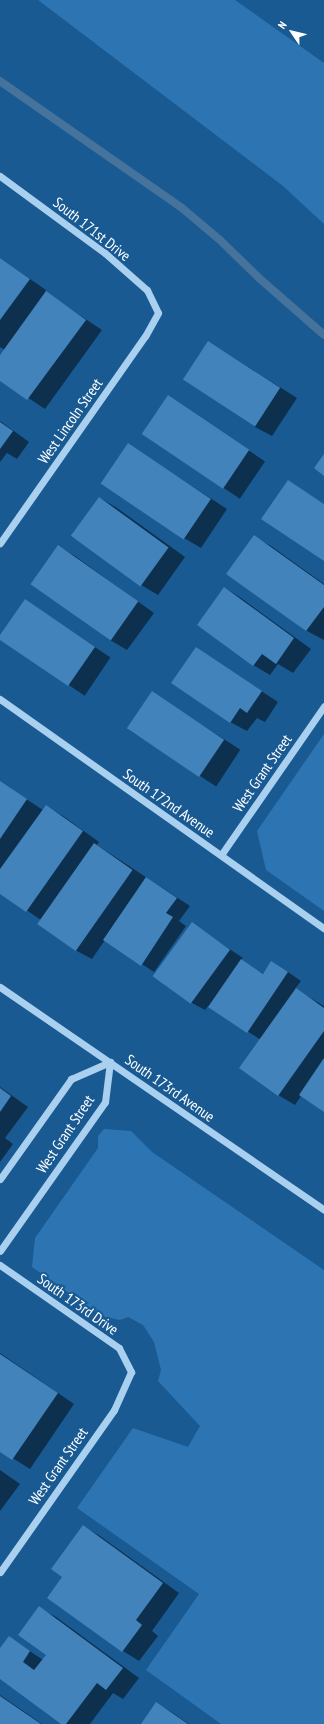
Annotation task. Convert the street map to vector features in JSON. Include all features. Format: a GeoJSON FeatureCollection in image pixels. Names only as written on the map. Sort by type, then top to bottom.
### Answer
{"type":"FeatureCollection","features":[{"type":"Feature","properties":{"kind":"street","name":"South 171st Drive"},"geometry":{"type":"LineString","coordinates":[[0,176],[105,253],[147,290],[158,312]]}},
{"type":"Feature","properties":{"kind":"street","name":"West Lincoln Street"},"geometry":{"type":"LineString","coordinates":[[0,543],[145,336],[158,312]]}},
{"type":"Feature","properties":{"kind":"street","name":"South 172nd Avenue"},"geometry":{"type":"LineString","coordinates":[[0,699],[324,928]]}},
{"type":"Feature","properties":{"kind":"street","name":"West Grant Street"},"geometry":{"type":"LineString","coordinates":[[221,855],[324,706]]}},
{"type":"Feature","properties":{"kind":"street","name":"South 173rd Avenue"},"geometry":{"type":"LineString","coordinates":[[0,987],[324,1210]]}},
{"type":"Feature","properties":{"kind":"street","name":"West Grant Street"},"geometry":{"type":"LineString","coordinates":[[0,1179],[71,1079],[110,1062]]}},
{"type":"Feature","properties":{"kind":"street","name":"West Grant Street"},"geometry":{"type":"LineString","coordinates":[[0,1251],[105,1102],[110,1062]]}},
{"type":"Feature","properties":{"kind":"street","name":"South 173rd Drive"},"geometry":{"type":"LineString","coordinates":[[0,1265],[119,1348],[131,1372]]}},
{"type":"Feature","properties":{"kind":"street","name":"West Grant Street"},"geometry":{"type":"LineString","coordinates":[[0,1572],[114,1410],[131,1372]]}},
{"type":"Feature","properties":{"kind":"shaded area"},"geometry":{"type":"Polygon","coordinates":[[[38,0],[235,0],[324,63],[324,224],[283,186],[38,0]]]}},
{"type":"Feature","properties":{"kind":"shaded area"},"geometry":{"type":"Polygon","coordinates":[[[324,734],[324,911],[266,870],[257,831],[324,734]]]}},
{"type":"Feature","properties":{"kind":"shaded area"},"geometry":{"type":"Polygon","coordinates":[[[104,1129],[131,1131],[152,1152],[324,1270],[324,1724],[221,1724],[146,1670],[199,1594],[77,1508],[133,1428],[188,1447],[200,1426],[158,1381],[161,1370],[154,1342],[143,1325],[128,1317],[120,1320],[102,1316],[32,1267],[35,1238],[98,1148],[98,1136],[104,1129]]]}},
{"type":"Feature","properties":{"kind":"building"},"geometry":{"type":"Polygon","coordinates":[[[0,258],[30,279],[0,320],[0,258]]]}},
{"type":"Feature","properties":{"kind":"building"},"geometry":{"type":"Polygon","coordinates":[[[46,291],[86,320],[27,400],[0,381],[0,355],[46,291]]]}},
{"type":"Feature","properties":{"kind":"building"},"geometry":{"type":"Polygon","coordinates":[[[208,341],[280,388],[255,426],[183,380],[208,341]]]}},
{"type":"Feature","properties":{"kind":"building"},"geometry":{"type":"Polygon","coordinates":[[[168,395],[249,450],[223,489],[142,434],[168,395]]]}},
{"type":"Feature","properties":{"kind":"building"},"geometry":{"type":"Polygon","coordinates":[[[0,422],[13,431],[0,449],[0,422]]]}},
{"type":"Feature","properties":{"kind":"building"},"geometry":{"type":"Polygon","coordinates":[[[128,443],[211,499],[184,540],[101,484],[128,443]]]}},
{"type":"Feature","properties":{"kind":"building"},"geometry":{"type":"Polygon","coordinates":[[[324,454],[324,476],[314,468],[324,454]]]}},
{"type":"Feature","properties":{"kind":"building"},"geometry":{"type":"Polygon","coordinates":[[[288,480],[324,504],[324,561],[261,519],[288,480]]]}},
{"type":"Feature","properties":{"kind":"building"},"geometry":{"type":"Polygon","coordinates":[[[99,497],[169,548],[140,586],[71,536],[99,497]]]}},
{"type":"Feature","properties":{"kind":"building"},"geometry":{"type":"Polygon","coordinates":[[[254,535],[324,585],[324,607],[306,631],[226,574],[254,535]]]}},
{"type":"Feature","properties":{"kind":"building"},"geometry":{"type":"Polygon","coordinates":[[[58,545],[138,601],[111,641],[30,584],[58,545]]]}},
{"type":"Feature","properties":{"kind":"building"},"geometry":{"type":"Polygon","coordinates":[[[224,587],[294,638],[276,664],[262,654],[253,666],[197,625],[224,587]]]}},
{"type":"Feature","properties":{"kind":"building"},"geometry":{"type":"Polygon","coordinates":[[[25,599],[95,647],[68,686],[0,640],[0,635],[25,599]]]}},
{"type":"Feature","properties":{"kind":"building"},"geometry":{"type":"Polygon","coordinates":[[[196,647],[262,691],[247,713],[240,708],[230,723],[171,683],[196,647]]]}},
{"type":"Feature","properties":{"kind":"building"},"geometry":{"type":"Polygon","coordinates":[[[152,691],[224,740],[199,777],[127,728],[152,691]]]}},
{"type":"Feature","properties":{"kind":"building"},"geometry":{"type":"Polygon","coordinates":[[[0,781],[27,799],[0,839],[0,781]]]}},
{"type":"Feature","properties":{"kind":"building"},"geometry":{"type":"Polygon","coordinates":[[[46,805],[83,831],[26,912],[0,894],[0,869],[46,805]]]}},
{"type":"Feature","properties":{"kind":"building"},"geometry":{"type":"Polygon","coordinates":[[[94,843],[133,870],[76,951],[37,924],[94,843]]]}},
{"type":"Feature","properties":{"kind":"building"},"geometry":{"type":"Polygon","coordinates":[[[146,877],[177,898],[166,913],[173,917],[141,966],[103,940],[146,877]]]}},
{"type":"Feature","properties":{"kind":"building"},"geometry":{"type":"Polygon","coordinates":[[[192,922],[230,950],[191,1004],[153,976],[192,922]]]}},
{"type":"Feature","properties":{"kind":"building"},"geometry":{"type":"Polygon","coordinates":[[[241,959],[263,974],[271,961],[288,972],[247,1033],[208,1007],[241,959]]]}},
{"type":"Feature","properties":{"kind":"building"},"geometry":{"type":"Polygon","coordinates":[[[296,988],[324,1008],[324,1031],[278,1096],[239,1068],[296,988]]]}},
{"type":"Feature","properties":{"kind":"building"},"geometry":{"type":"Polygon","coordinates":[[[324,1058],[324,1112],[299,1095],[324,1058]]]}},
{"type":"Feature","properties":{"kind":"building"},"geometry":{"type":"Polygon","coordinates":[[[0,1088],[11,1096],[0,1112],[0,1088]]]}},
{"type":"Feature","properties":{"kind":"building"},"geometry":{"type":"Polygon","coordinates":[[[0,1354],[58,1393],[12,1460],[0,1452],[0,1354]]]}},
{"type":"Feature","properties":{"kind":"building"},"geometry":{"type":"Polygon","coordinates":[[[83,1525],[163,1583],[136,1620],[142,1625],[122,1652],[47,1598],[62,1577],[51,1569],[83,1525]]]}},
{"type":"Feature","properties":{"kind":"building"},"geometry":{"type":"Polygon","coordinates":[[[39,1606],[123,1668],[106,1690],[97,1683],[66,1724],[61,1724],[0,1679],[0,1648],[9,1636],[30,1651],[23,1662],[34,1670],[46,1655],[18,1635],[39,1606]]]}},
{"type":"Feature","properties":{"kind":"building"},"geometry":{"type":"Polygon","coordinates":[[[0,1696],[41,1724],[0,1724],[0,1696]]]}},
{"type":"Feature","properties":{"kind":"building"},"geometry":{"type":"Polygon","coordinates":[[[156,1702],[188,1724],[141,1724],[156,1702]]]}},
{"type":"Feature","properties":{"kind":"waterway"},"geometry":{"type":"LineString","coordinates":[[0,81],[182,208],[220,240],[259,278],[324,335]]}}]}
